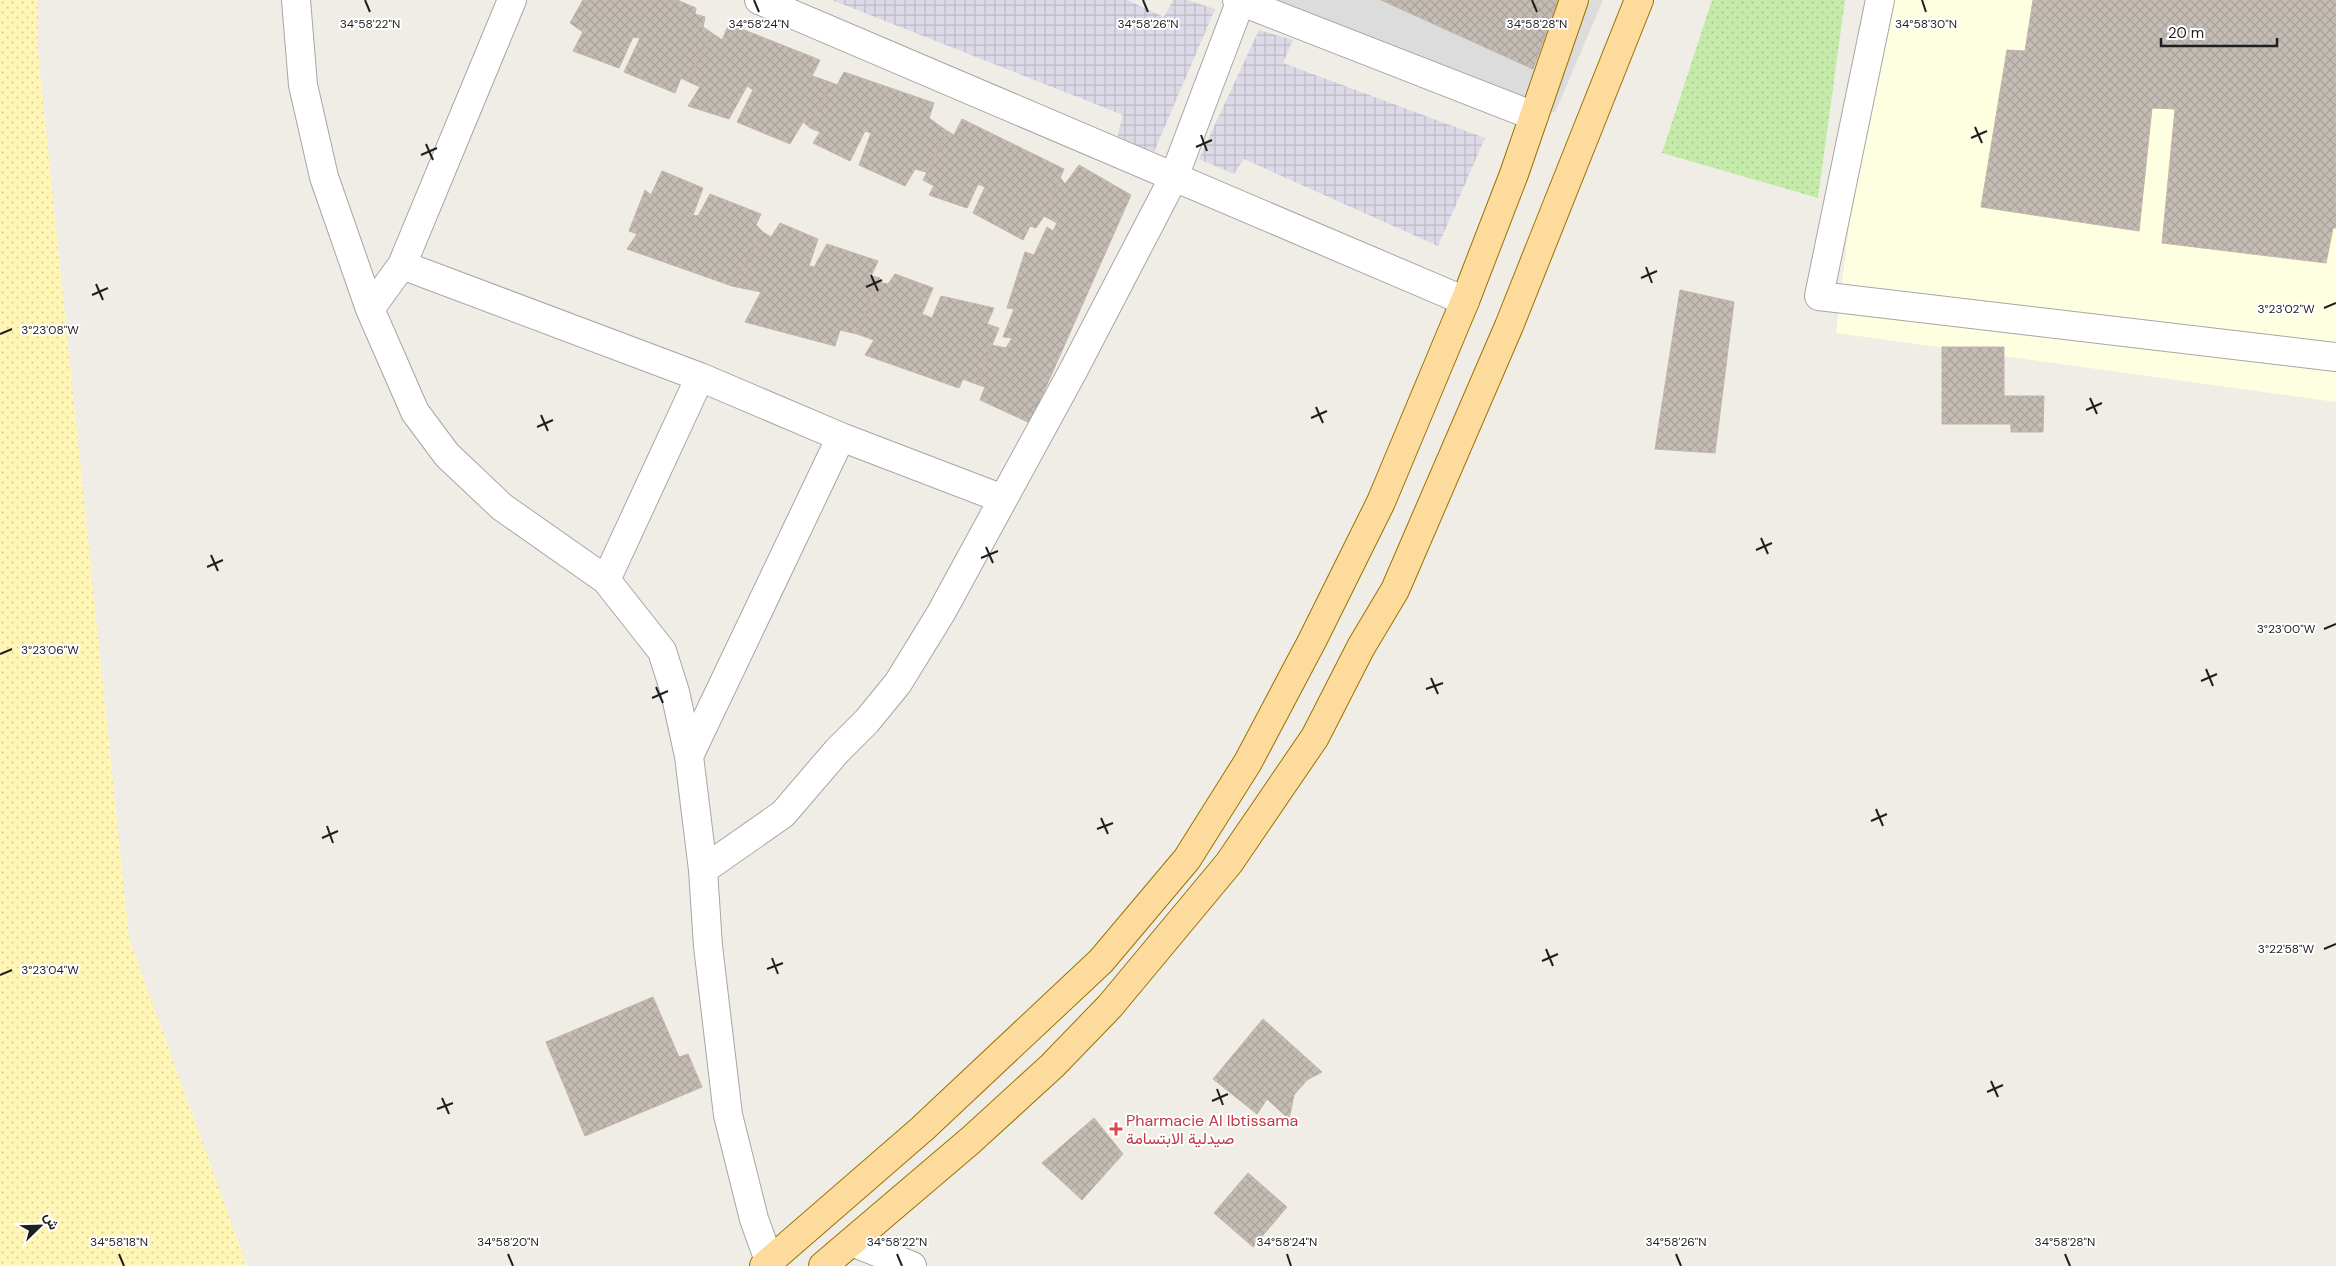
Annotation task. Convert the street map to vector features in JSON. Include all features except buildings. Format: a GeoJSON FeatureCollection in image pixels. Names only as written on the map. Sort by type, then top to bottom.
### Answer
{"type":"FeatureCollection","features":[{"type":"Feature","properties":{"kind":"main road"},"geometry":{"type":"LineString","coordinates":[[768,1264],[922,1129],[1101,961],[1187,860],[1248,762],[1312,641],[1381,502],[1465,301],[1534,116],[1574,0]]}},
{"type":"Feature","properties":{"kind":"main road"},"geometry":{"type":"LineString","coordinates":[[823,1266],[971,1140],[1052,1066],[1110,1006],[1229,863],[1315,737],[1361,647],[1395,590],[1509,326],[1639,0]]}},
{"type":"Feature","properties":{"kind":"street"},"geometry":{"type":"LineString","coordinates":[[296,0],[303,85],[324,177],[370,309],[416,412],[447,455],[502,507],[606,580],[662,650],[675,692],[689,756],[703,870],[708,946],[728,1115],[754,1219],[768,1264]]}},
{"type":"Feature","properties":{"kind":"street"},"geometry":{"type":"LineString","coordinates":[[370,309],[402,265],[512,0]]}},
{"type":"Feature","properties":{"kind":"street"},"geometry":{"type":"LineString","coordinates":[[759,0],[1465,301]]}},
{"type":"Feature","properties":{"kind":"street"},"geometry":{"type":"LineString","coordinates":[[703,870],[783,814],[898,683],[941,613],[1073,371],[1174,177],[1240,0],[1534,116]]}},
{"type":"Feature","properties":{"kind":"street"},"geometry":{"type":"LineString","coordinates":[[1880,0],[1819,296],[2336,357]]}},
{"type":"Feature","properties":{"kind":"street"},"geometry":{"type":"LineString","coordinates":[[402,265],[700,378],[841,437],[1003,499]]}},
{"type":"Feature","properties":{"kind":"street"},"geometry":{"type":"LineString","coordinates":[[606,580],[700,378]]}},
{"type":"Feature","properties":{"kind":"street"},"geometry":{"type":"LineString","coordinates":[[689,756],[841,437]]}},
{"type":"Feature","properties":{"kind":"street"},"geometry":{"type":"LineString","coordinates":[[852,1242],[912,1266]]}},
{"type":"Feature","properties":{"kind":"shaded area"},"geometry":{"type":"Polygon","coordinates":[[[832,0],[1127,0],[1164,17],[1173,0],[1187,0],[1215,9],[1154,152],[1117,138],[1123,115],[832,0]]]}},
{"type":"Feature","properties":{"kind":"shaded area"},"geometry":{"type":"Polygon","coordinates":[[[1229,0],[1603,0],[1555,113],[1229,0]]]}},
{"type":"Feature","properties":{"kind":"shaded area"},"geometry":{"type":"Polygon","coordinates":[[[1876,0],[2336,0],[2336,402],[1836,333],[1876,0]]]}},
{"type":"Feature","properties":{"kind":"shaded area"},"geometry":{"type":"Polygon","coordinates":[[[1259,30],[1293,40],[1283,63],[1485,138],[1438,246],[1244,159],[1234,174],[1199,159],[1259,30]]]}},
{"type":"Feature","properties":{"kind":"green space"},"geometry":{"type":"Polygon","coordinates":[[[1712,0],[1845,0],[1818,198],[1662,153],[1712,0]]]}},
{"type":"Feature","properties":{"kind":"sand"},"geometry":{"type":"Polygon","coordinates":[[[0,0],[38,0],[38,52],[129,938],[247,1266],[0,1266],[0,0]]]}},
{"type":"Feature","properties":{"kind":"place","name":"Pharmacie Al Ibtissama صيدلية الابتسامة"},"geometry":{"type":"Point","coordinates":[1116,1129]}}]}
